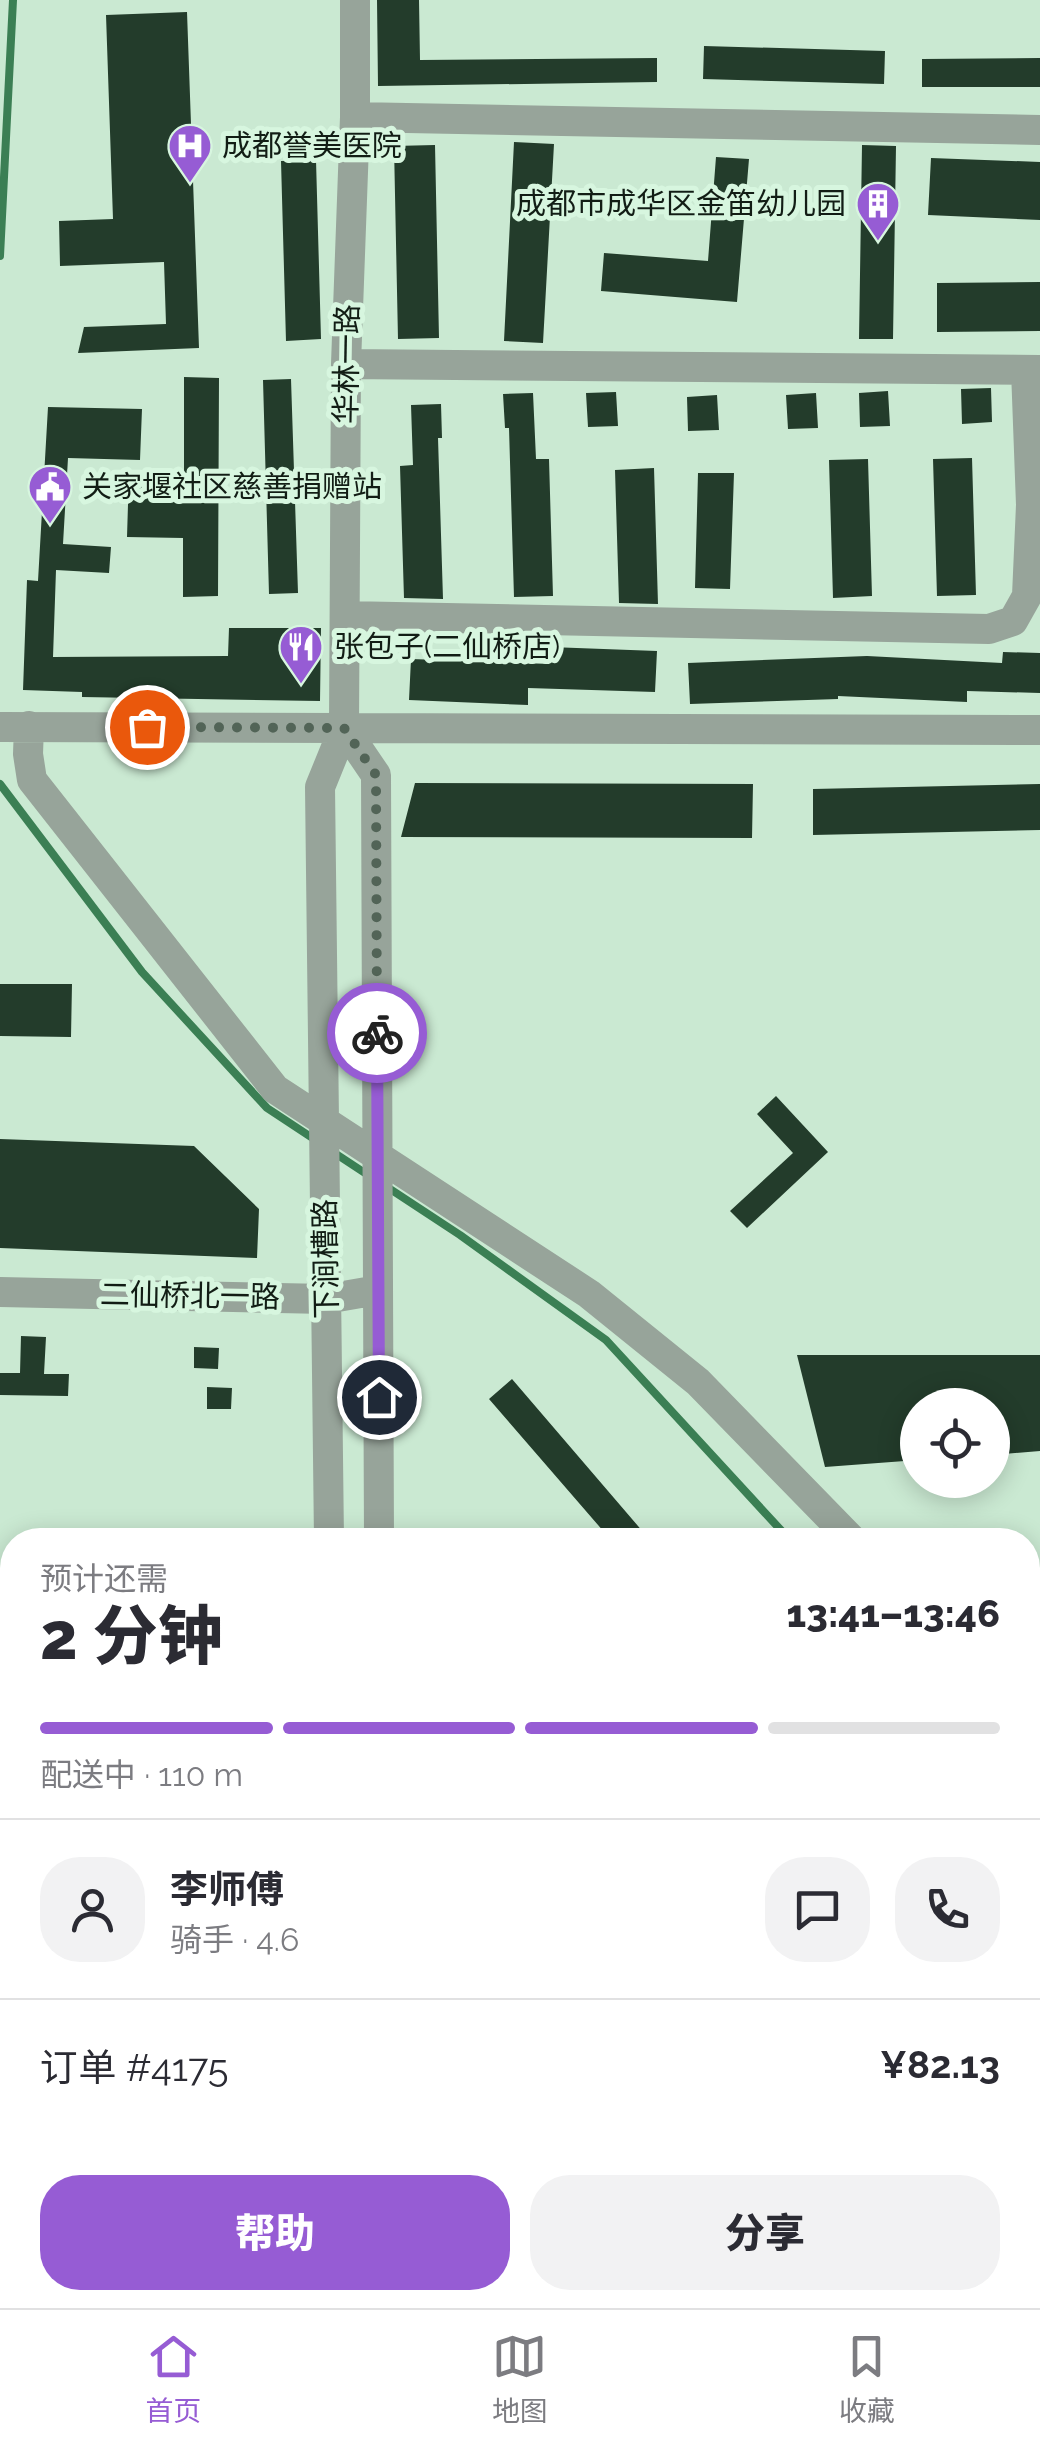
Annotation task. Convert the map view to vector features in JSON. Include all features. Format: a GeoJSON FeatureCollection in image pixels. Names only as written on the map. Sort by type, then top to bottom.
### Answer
{"type":"FeatureCollection","features":[{"type":"Feature","properties":{"kind":"street","name":"华林一路"},"geometry":{"type":"LineString","coordinates":[[344,728],[346,364],[356,116],[355,0]]}},
{"type":"Feature","properties":{"kind":"street"},"geometry":{"type":"LineString","coordinates":[[356,116],[1040,130]]}},
{"type":"Feature","properties":{"kind":"street"},"geometry":{"type":"LineString","coordinates":[[344,616],[989,629],[1014,620],[1027,596],[1033,370],[346,364]]}},
{"type":"Feature","properties":{"kind":"street"},"geometry":{"type":"LineString","coordinates":[[840,1528],[698,1382],[590,1294],[324,1138],[275,1089],[32,780],[28,754],[16,726],[1040,730]]}},
{"type":"Feature","properties":{"kind":"street","name":"下涧槽路"},"geometry":{"type":"LineString","coordinates":[[330,1528],[320,787],[344,728]]}},
{"type":"Feature","properties":{"kind":"street","name":"下涧槽路"},"geometry":{"type":"LineString","coordinates":[[344,728],[376,775],[380,1528]]}},
{"type":"Feature","properties":{"kind":"street","name":"二仙桥北一路"},"geometry":{"type":"LineString","coordinates":[[0,1292],[326,1299],[378,1290]]}},
{"type":"Feature","properties":{"kind":"building"},"geometry":{"type":"Polygon","coordinates":[[[377,0],[419,0],[420,60],[657,58],[657,82],[378,86],[377,0]]]}},
{"type":"Feature","properties":{"kind":"building","name":"成都誉美医院"},"geometry":{"type":"Polygon","coordinates":[[[187,12],[199,348],[78,353],[84,327],[166,324],[164,262],[60,266],[59,221],[113,219],[106,15],[187,12]]]}},
{"type":"Feature","properties":{"kind":"building"},"geometry":{"type":"Polygon","coordinates":[[[704,46],[885,51],[884,84],[703,79],[704,46]]]}},
{"type":"Feature","properties":{"kind":"building"},"geometry":{"type":"Polygon","coordinates":[[[1040,58],[1040,87],[922,87],[922,59],[1040,58]]]}},
{"type":"Feature","properties":{"kind":"building"},"geometry":{"type":"Polygon","coordinates":[[[514,142],[554,144],[543,343],[504,341],[514,142]]]}},
{"type":"Feature","properties":{"kind":"building"},"geometry":{"type":"Polygon","coordinates":[[[435,145],[439,338],[398,339],[394,146],[435,145]]]}},
{"type":"Feature","properties":{"kind":"building","name":"成都市成华区金笛幼儿园"},"geometry":{"type":"Polygon","coordinates":[[[862,145],[896,146],[893,339],[859,339],[862,145]]]}},
{"type":"Feature","properties":{"kind":"building"},"geometry":{"type":"Polygon","coordinates":[[[716,157],[749,159],[737,302],[601,291],[604,253],[708,261],[716,157]]]}},
{"type":"Feature","properties":{"kind":"building"},"geometry":{"type":"Polygon","coordinates":[[[931,158],[1040,162],[1040,220],[928,215],[931,158]]]}},
{"type":"Feature","properties":{"kind":"building"},"geometry":{"type":"Polygon","coordinates":[[[316,160],[321,339],[286,341],[281,161],[316,160]]]}},
{"type":"Feature","properties":{"kind":"building"},"geometry":{"type":"Polygon","coordinates":[[[1040,282],[1040,331],[937,332],[937,283],[1040,282]]]}},
{"type":"Feature","properties":{"kind":"building"},"geometry":{"type":"Polygon","coordinates":[[[184,377],[219,378],[218,596],[183,597],[183,538],[127,537],[129,472],[184,475],[184,377]]]}},
{"type":"Feature","properties":{"kind":"building"},"geometry":{"type":"Polygon","coordinates":[[[291,379],[298,593],[269,594],[263,380],[291,379]]]}},
{"type":"Feature","properties":{"kind":"building"},"geometry":{"type":"Polygon","coordinates":[[[991,388],[992,422],[962,424],[961,389],[991,388]]]}},
{"type":"Feature","properties":{"kind":"building"},"geometry":{"type":"Polygon","coordinates":[[[888,391],[890,426],[860,427],[859,393],[888,391]]]}},
{"type":"Feature","properties":{"kind":"building"},"geometry":{"type":"Polygon","coordinates":[[[616,392],[618,426],[588,427],[586,393],[616,392]]]}},
{"type":"Feature","properties":{"kind":"building"},"geometry":{"type":"Polygon","coordinates":[[[533,393],[536,459],[549,459],[553,596],[514,597],[509,428],[505,428],[503,394],[533,393]]]}},
{"type":"Feature","properties":{"kind":"building"},"geometry":{"type":"Polygon","coordinates":[[[816,393],[818,428],[788,429],[786,395],[816,393]]]}},
{"type":"Feature","properties":{"kind":"building"},"geometry":{"type":"Polygon","coordinates":[[[717,395],[719,430],[688,431],[687,397],[717,395]]]}},
{"type":"Feature","properties":{"kind":"building"},"geometry":{"type":"Polygon","coordinates":[[[441,404],[442,438],[438,438],[443,599],[404,598],[400,466],[413,465],[411,405],[441,404]]]}},
{"type":"Feature","properties":{"kind":"building"},"geometry":{"type":"Polygon","coordinates":[[[48,407],[142,409],[140,460],[68,458],[63,544],[111,547],[109,573],[56,570],[53,657],[228,656],[229,628],[321,628],[320,701],[82,697],[82,692],[23,690],[27,580],[38,581],[48,407]]]}},
{"type":"Feature","properties":{"kind":"building"},"geometry":{"type":"Polygon","coordinates":[[[972,458],[976,595],[937,596],[933,459],[972,458]]]}},
{"type":"Feature","properties":{"kind":"building"},"geometry":{"type":"Polygon","coordinates":[[[868,459],[872,596],[833,598],[829,460],[868,459]]]}},
{"type":"Feature","properties":{"kind":"building"},"geometry":{"type":"Polygon","coordinates":[[[654,468],[658,604],[619,603],[615,470],[654,468]]]}},
{"type":"Feature","properties":{"kind":"building"},"geometry":{"type":"Polygon","coordinates":[[[698,473],[734,473],[730,589],[695,588],[698,473]]]}},
{"type":"Feature","properties":{"kind":"building"},"geometry":{"type":"Polygon","coordinates":[[[550,647],[657,651],[655,692],[528,688],[528,705],[409,700],[411,659],[549,664],[550,647]]]}},
{"type":"Feature","properties":{"kind":"building"},"geometry":{"type":"Polygon","coordinates":[[[1003,652],[1040,653],[1040,693],[967,691],[967,702],[838,696],[690,704],[688,663],[867,656],[1002,663],[1003,652]]]}},
{"type":"Feature","properties":{"kind":"building"},"geometry":{"type":"Polygon","coordinates":[[[415,783],[753,784],[752,838],[401,837],[415,783]]]}},
{"type":"Feature","properties":{"kind":"building"},"geometry":{"type":"Polygon","coordinates":[[[1040,784],[1040,830],[813,835],[813,789],[1040,784]]]}},
{"type":"Feature","properties":{"kind":"building"},"geometry":{"type":"Polygon","coordinates":[[[0,984],[72,984],[71,1037],[0,1036],[0,984]]]}},
{"type":"Feature","properties":{"kind":"building"},"geometry":{"type":"Polygon","coordinates":[[[776,1096],[828,1152],[747,1228],[730,1211],[793,1153],[757,1114],[776,1096]]]}},
{"type":"Feature","properties":{"kind":"building"},"geometry":{"type":"Polygon","coordinates":[[[0,1139],[194,1146],[259,1209],[257,1258],[0,1248],[0,1139]]]}},
{"type":"Feature","properties":{"kind":"building"},"geometry":{"type":"Polygon","coordinates":[[[21,1336],[46,1337],[44,1374],[69,1374],[68,1396],[0,1395],[0,1373],[20,1373],[21,1336]]]}},
{"type":"Feature","properties":{"kind":"building"},"geometry":{"type":"Polygon","coordinates":[[[194,1347],[219,1348],[218,1369],[194,1368],[194,1347]]]}},
{"type":"Feature","properties":{"kind":"building"},"geometry":{"type":"Polygon","coordinates":[[[797,1355],[1040,1355],[1040,1451],[1010,1454],[1010,1388],[900,1388],[900,1461],[825,1467],[797,1355]]]}},
{"type":"Feature","properties":{"kind":"building"},"geometry":{"type":"Polygon","coordinates":[[[512,1379],[640,1528],[601,1528],[489,1399],[512,1379]]]}},
{"type":"Feature","properties":{"kind":"building"},"geometry":{"type":"Polygon","coordinates":[[[207,1387],[232,1388],[231,1409],[207,1409],[207,1387]]]}},
{"type":"Feature","properties":{"kind":"waterway"},"geometry":{"type":"LineString","coordinates":[[0,256],[13,0]]}},
{"type":"Feature","properties":{"kind":"waterway"},"geometry":{"type":"LineString","coordinates":[[0,784],[142,972],[267,1108],[317,1141]]}},
{"type":"Feature","properties":{"kind":"waterway"},"geometry":{"type":"LineString","coordinates":[[333,1152],[371,1177]]}},
{"type":"Feature","properties":{"kind":"waterway"},"geometry":{"type":"LineString","coordinates":[[387,1187],[606,1340],[779,1528]]}},
{"type":"Feature","properties":{"kind":"way so far"},"geometry":{"type":"LineString","coordinates":[[147,727],[344,728],[376,775],[377,1033]]}},
{"type":"Feature","properties":{"kind":"place","name":"成都誉美医院"},"geometry":{"type":"Point","coordinates":[190,184]}},
{"type":"Feature","properties":{"kind":"place","name":"成都市成华区金笛幼儿园"},"geometry":{"type":"Point","coordinates":[878,242]}},
{"type":"Feature","properties":{"kind":"place","name":"关家堰社区慈善捐赠站"},"geometry":{"type":"Point","coordinates":[50,525]}},
{"type":"Feature","properties":{"kind":"place","name":"张包子(二仙桥店)"},"geometry":{"type":"Point","coordinates":[301,685]}},
{"type":"Feature","properties":{"kind":"route"},"geometry":{"type":"LineString","coordinates":[[377,1033],[379,1397]]}}]}
